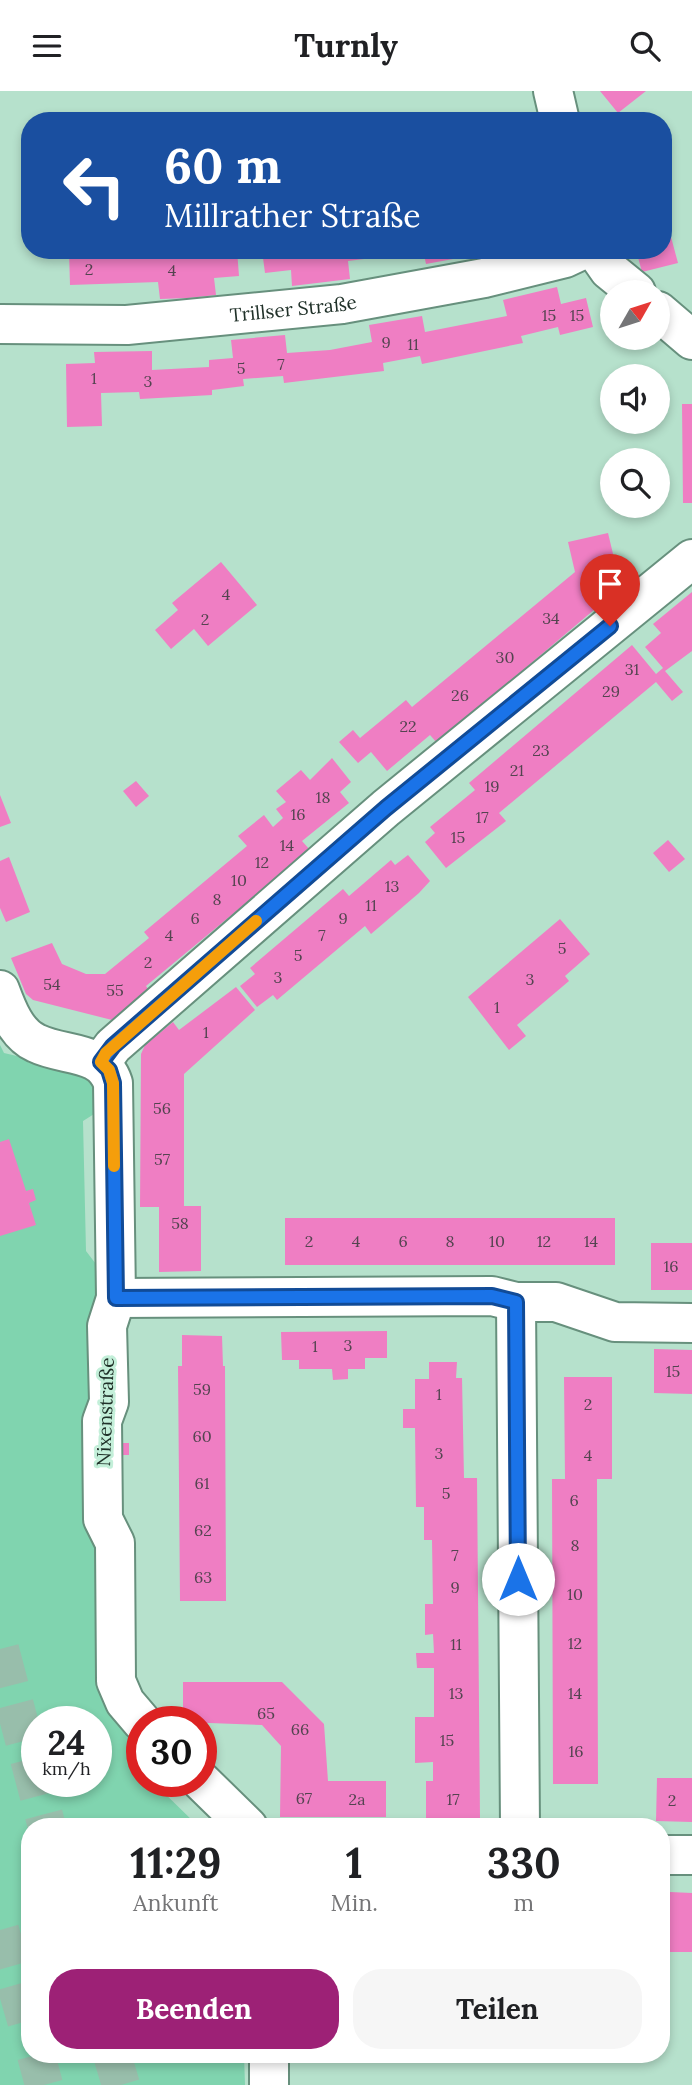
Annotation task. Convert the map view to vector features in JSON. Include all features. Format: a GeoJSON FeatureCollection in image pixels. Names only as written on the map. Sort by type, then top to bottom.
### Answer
{"type":"FeatureCollection","features":[{"type":"Feature","properties":{"kind":"street"},"geometry":{"type":"LineString","coordinates":[[553,91],[558,112]]}},
{"type":"Feature","properties":{"kind":"street","name":"Trillser Straße"},"geometry":{"type":"LineString","coordinates":[[0,324],[127,325],[342,304],[484,278],[561,259]]}},
{"type":"Feature","properties":{"kind":"street"},"geometry":{"type":"LineString","coordinates":[[602,259],[622,280]]}},
{"type":"Feature","properties":{"kind":"street"},"geometry":{"type":"LineString","coordinates":[[670,321],[692,340]]}},
{"type":"Feature","properties":{"kind":"street"},"geometry":{"type":"LineString","coordinates":[[0,990],[19,1028],[36,1043],[101,1062],[113,1046],[386,808],[692,559]]}},
{"type":"Feature","properties":{"kind":"street","name":"Nixenstraße"},"geometry":{"type":"LineString","coordinates":[[101,1062],[109,1070],[113,1083],[116,1298],[107,1326],[109,1402],[102,1421],[103,1519],[115,1543],[116,1681],[128,1706]]}},
{"type":"Feature","properties":{"kind":"street"},"geometry":{"type":"LineString","coordinates":[[116,1298],[492,1296],[516,1302],[556,1302],[615,1322],[692,1323]]}},
{"type":"Feature","properties":{"kind":"street"},"geometry":{"type":"LineString","coordinates":[[516,1302],[520,1818]]}},
{"type":"Feature","properties":{"kind":"street"},"geometry":{"type":"LineString","coordinates":[[217,1797],[239,1818]]}},
{"type":"Feature","properties":{"kind":"street"},"geometry":{"type":"LineString","coordinates":[[670,1855],[692,1855]]}},
{"type":"Feature","properties":{"kind":"street"},"geometry":{"type":"LineString","coordinates":[[269,2063],[269,2085]]}},
{"type":"Feature","properties":{"kind":"green space"},"geometry":{"type":"Polygon","coordinates":[[[0,1045],[4,1053],[94,1074],[102,1109],[83,1121],[86,1251],[102,1272],[103,1682],[126,1728],[126,1797],[168,1797],[190,1818],[21,1818],[21,2063],[244,2063],[245,2085],[0,2085],[0,1045]]]}},
{"type":"Feature","properties":{"kind":"building"},"geometry":{"type":"Polygon","coordinates":[[[600,91],[646,91],[619,112],[600,91]]]}},
{"type":"Feature","properties":{"kind":"building"},"geometry":{"type":"Polygon","coordinates":[[[672,241],[678,263],[642,272],[638,259],[672,259],[672,241]]]}},
{"type":"Feature","properties":{"kind":"building"},"geometry":{"type":"Polygon","coordinates":[[[69,259],[238,259],[239,276],[214,278],[216,295],[160,299],[158,282],[70,285],[69,259]]]}},
{"type":"Feature","properties":{"kind":"building"},"geometry":{"type":"Polygon","coordinates":[[[263,259],[364,259],[348,261],[350,279],[292,286],[291,270],[265,273],[263,259]]]}},
{"type":"Feature","properties":{"kind":"building"},"geometry":{"type":"Polygon","coordinates":[[[425,259],[453,259],[426,264],[425,259]]]}},
{"type":"Feature","properties":{"kind":"building"},"geometry":{"type":"Polygon","coordinates":[[[557,287],[561,304],[586,298],[593,327],[560,335],[558,327],[521,336],[523,343],[422,364],[420,356],[383,363],[384,371],[284,383],[283,376],[243,379],[244,386],[212,390],[212,395],[140,399],[139,392],[101,393],[102,426],[67,427],[66,364],[95,363],[94,352],[152,351],[152,370],[209,367],[209,360],[233,358],[231,340],[285,335],[287,353],[330,350],[372,342],[369,325],[422,316],[425,332],[507,316],[503,300],[557,287]]]}},
{"type":"Feature","properties":{"kind":"building"},"geometry":{"type":"Polygon","coordinates":[[[682,404],[692,404],[692,503],[683,503],[682,404]]]}},
{"type":"Feature","properties":{"kind":"building"},"geometry":{"type":"Polygon","coordinates":[[[608,533],[621,587],[437,743],[430,735],[387,771],[371,752],[358,763],[339,742],[353,730],[360,738],[406,700],[412,707],[575,572],[568,542],[608,533]]]}},
{"type":"Feature","properties":{"kind":"building"},"geometry":{"type":"Polygon","coordinates":[[[221,562],[257,605],[208,646],[194,629],[171,649],[155,630],[178,610],[172,603],[221,562]]]}},
{"type":"Feature","properties":{"kind":"building"},"geometry":{"type":"Polygon","coordinates":[[[692,592],[692,651],[665,671],[683,692],[672,701],[656,682],[499,813],[506,821],[446,868],[425,842],[435,833],[430,827],[475,790],[469,783],[632,645],[656,674],[663,668],[645,647],[661,633],[653,624],[692,592]]]}},
{"type":"Feature","properties":{"kind":"building"},"geometry":{"type":"Polygon","coordinates":[[[332,758],[351,782],[340,792],[349,803],[302,841],[310,850],[146,986],[151,993],[116,1021],[33,1000],[26,994],[11,958],[52,943],[62,964],[86,974],[105,974],[149,938],[144,932],[247,846],[238,836],[264,815],[273,827],[283,818],[276,809],[286,802],[276,791],[301,770],[310,780],[332,758]]]}},
{"type":"Feature","properties":{"kind":"building"},"geometry":{"type":"Polygon","coordinates":[[[136,781],[149,796],[136,807],[123,791],[136,781]]]}},
{"type":"Feature","properties":{"kind":"building"},"geometry":{"type":"Polygon","coordinates":[[[0,795],[11,823],[0,827],[0,795]]]}},
{"type":"Feature","properties":{"kind":"building"},"geometry":{"type":"Polygon","coordinates":[[[668,840],[685,859],[669,872],[653,853],[668,840]]]}},
{"type":"Feature","properties":{"kind":"building"},"geometry":{"type":"Polygon","coordinates":[[[408,855],[430,881],[419,893],[371,934],[365,926],[277,1000],[273,995],[257,1007],[240,986],[255,974],[250,968],[343,889],[349,896],[391,860],[395,865],[408,855]]]}},
{"type":"Feature","properties":{"kind":"building"},"geometry":{"type":"Polygon","coordinates":[[[9,857],[30,912],[6,922],[0,908],[0,861],[9,857]]]}},
{"type":"Feature","properties":{"kind":"building"},"geometry":{"type":"Polygon","coordinates":[[[560,919],[590,954],[565,976],[569,981],[517,1025],[526,1036],[509,1050],[468,997],[560,919]]]}},
{"type":"Feature","properties":{"kind":"building"},"geometry":{"type":"Polygon","coordinates":[[[236,987],[255,1010],[184,1074],[184,1206],[201,1206],[201,1271],[159,1272],[159,1207],[140,1207],[141,1054],[145,1045],[173,1022],[179,1030],[236,987]]]}},
{"type":"Feature","properties":{"kind":"building"},"geometry":{"type":"Polygon","coordinates":[[[9,1139],[26,1191],[33,1189],[36,1200],[29,1203],[36,1225],[0,1236],[0,1142],[9,1139]]]}},
{"type":"Feature","properties":{"kind":"building"},"geometry":{"type":"Polygon","coordinates":[[[285,1218],[615,1218],[615,1265],[285,1265],[285,1218]]]}},
{"type":"Feature","properties":{"kind":"building"},"geometry":{"type":"Polygon","coordinates":[[[651,1243],[692,1243],[692,1290],[651,1290],[651,1243]]]}},
{"type":"Feature","properties":{"kind":"building"},"geometry":{"type":"Polygon","coordinates":[[[387,1331],[387,1358],[365,1358],[365,1369],[348,1369],[348,1379],[333,1380],[332,1369],[299,1369],[299,1360],[282,1360],[281,1332],[387,1331]]]}},
{"type":"Feature","properties":{"kind":"building"},"geometry":{"type":"Polygon","coordinates":[[[182,1335],[222,1336],[225,1366],[226,1601],[180,1601],[178,1366],[182,1366],[182,1335]]]}},
{"type":"Feature","properties":{"kind":"building"},"geometry":{"type":"Polygon","coordinates":[[[654,1349],[692,1350],[692,1394],[654,1393],[654,1349]]]}},
{"type":"Feature","properties":{"kind":"building"},"geometry":{"type":"Polygon","coordinates":[[[429,1362],[457,1362],[456,1378],[462,1378],[464,1478],[477,1478],[480,1818],[426,1818],[426,1781],[433,1781],[433,1762],[415,1763],[415,1717],[434,1717],[434,1668],[417,1668],[416,1653],[434,1653],[433,1634],[425,1635],[425,1604],[433,1604],[432,1540],[424,1540],[424,1507],[416,1507],[415,1428],[403,1428],[403,1409],[415,1409],[415,1379],[429,1379],[429,1362]]]}},
{"type":"Feature","properties":{"kind":"building"},"geometry":{"type":"Polygon","coordinates":[[[564,1377],[612,1377],[612,1479],[597,1479],[598,1784],[553,1784],[552,1479],[565,1479],[564,1377]]]}},
{"type":"Feature","properties":{"kind":"building"},"geometry":{"type":"Polygon","coordinates":[[[121,1443],[129,1443],[129,1455],[121,1455],[121,1443]]]}},
{"type":"Feature","properties":{"kind":"building"},"geometry":{"type":"Polygon","coordinates":[[[183,1682],[282,1682],[324,1724],[328,1781],[386,1781],[386,1817],[280,1817],[281,1746],[262,1725],[217,1723],[217,1706],[183,1706],[183,1682]]]}},
{"type":"Feature","properties":{"kind":"building"},"geometry":{"type":"Polygon","coordinates":[[[657,1778],[692,1778],[692,1822],[656,1818],[657,1778]]]}},
{"type":"Feature","properties":{"kind":"building"},"geometry":{"type":"Polygon","coordinates":[[[670,1892],[692,1893],[692,1952],[670,1952],[670,1892]]]}},
{"type":"Feature","properties":{"kind":"tunnel"},"geometry":{"type":"LineString","coordinates":[[0,1649],[45,1818]]}},
{"type":"Feature","properties":{"kind":"tunnel"},"geometry":{"type":"LineString","coordinates":[[0,1930],[21,2003]]}},
{"type":"Feature","properties":{"kind":"tunnel"},"geometry":{"type":"LineString","coordinates":[[38,2063],[44,2085]]}},
{"type":"Feature","properties":{"kind":"tunnel"},"geometry":{"type":"LineString","coordinates":[[114,2063],[121,2085]]}},
{"type":"Feature","properties":{"kind":"slow traffic"},"geometry":{"type":"LineString","coordinates":[[114,1166],[113,1083],[109,1070],[101,1062],[106,1053],[256,921]]}},
{"type":"Feature","properties":{"kind":"route"},"geometry":{"type":"LineString","coordinates":[[518,1579],[516,1302],[492,1296],[116,1298],[113,1083],[109,1070],[101,1062],[113,1046],[386,808],[610,626]]}}]}
